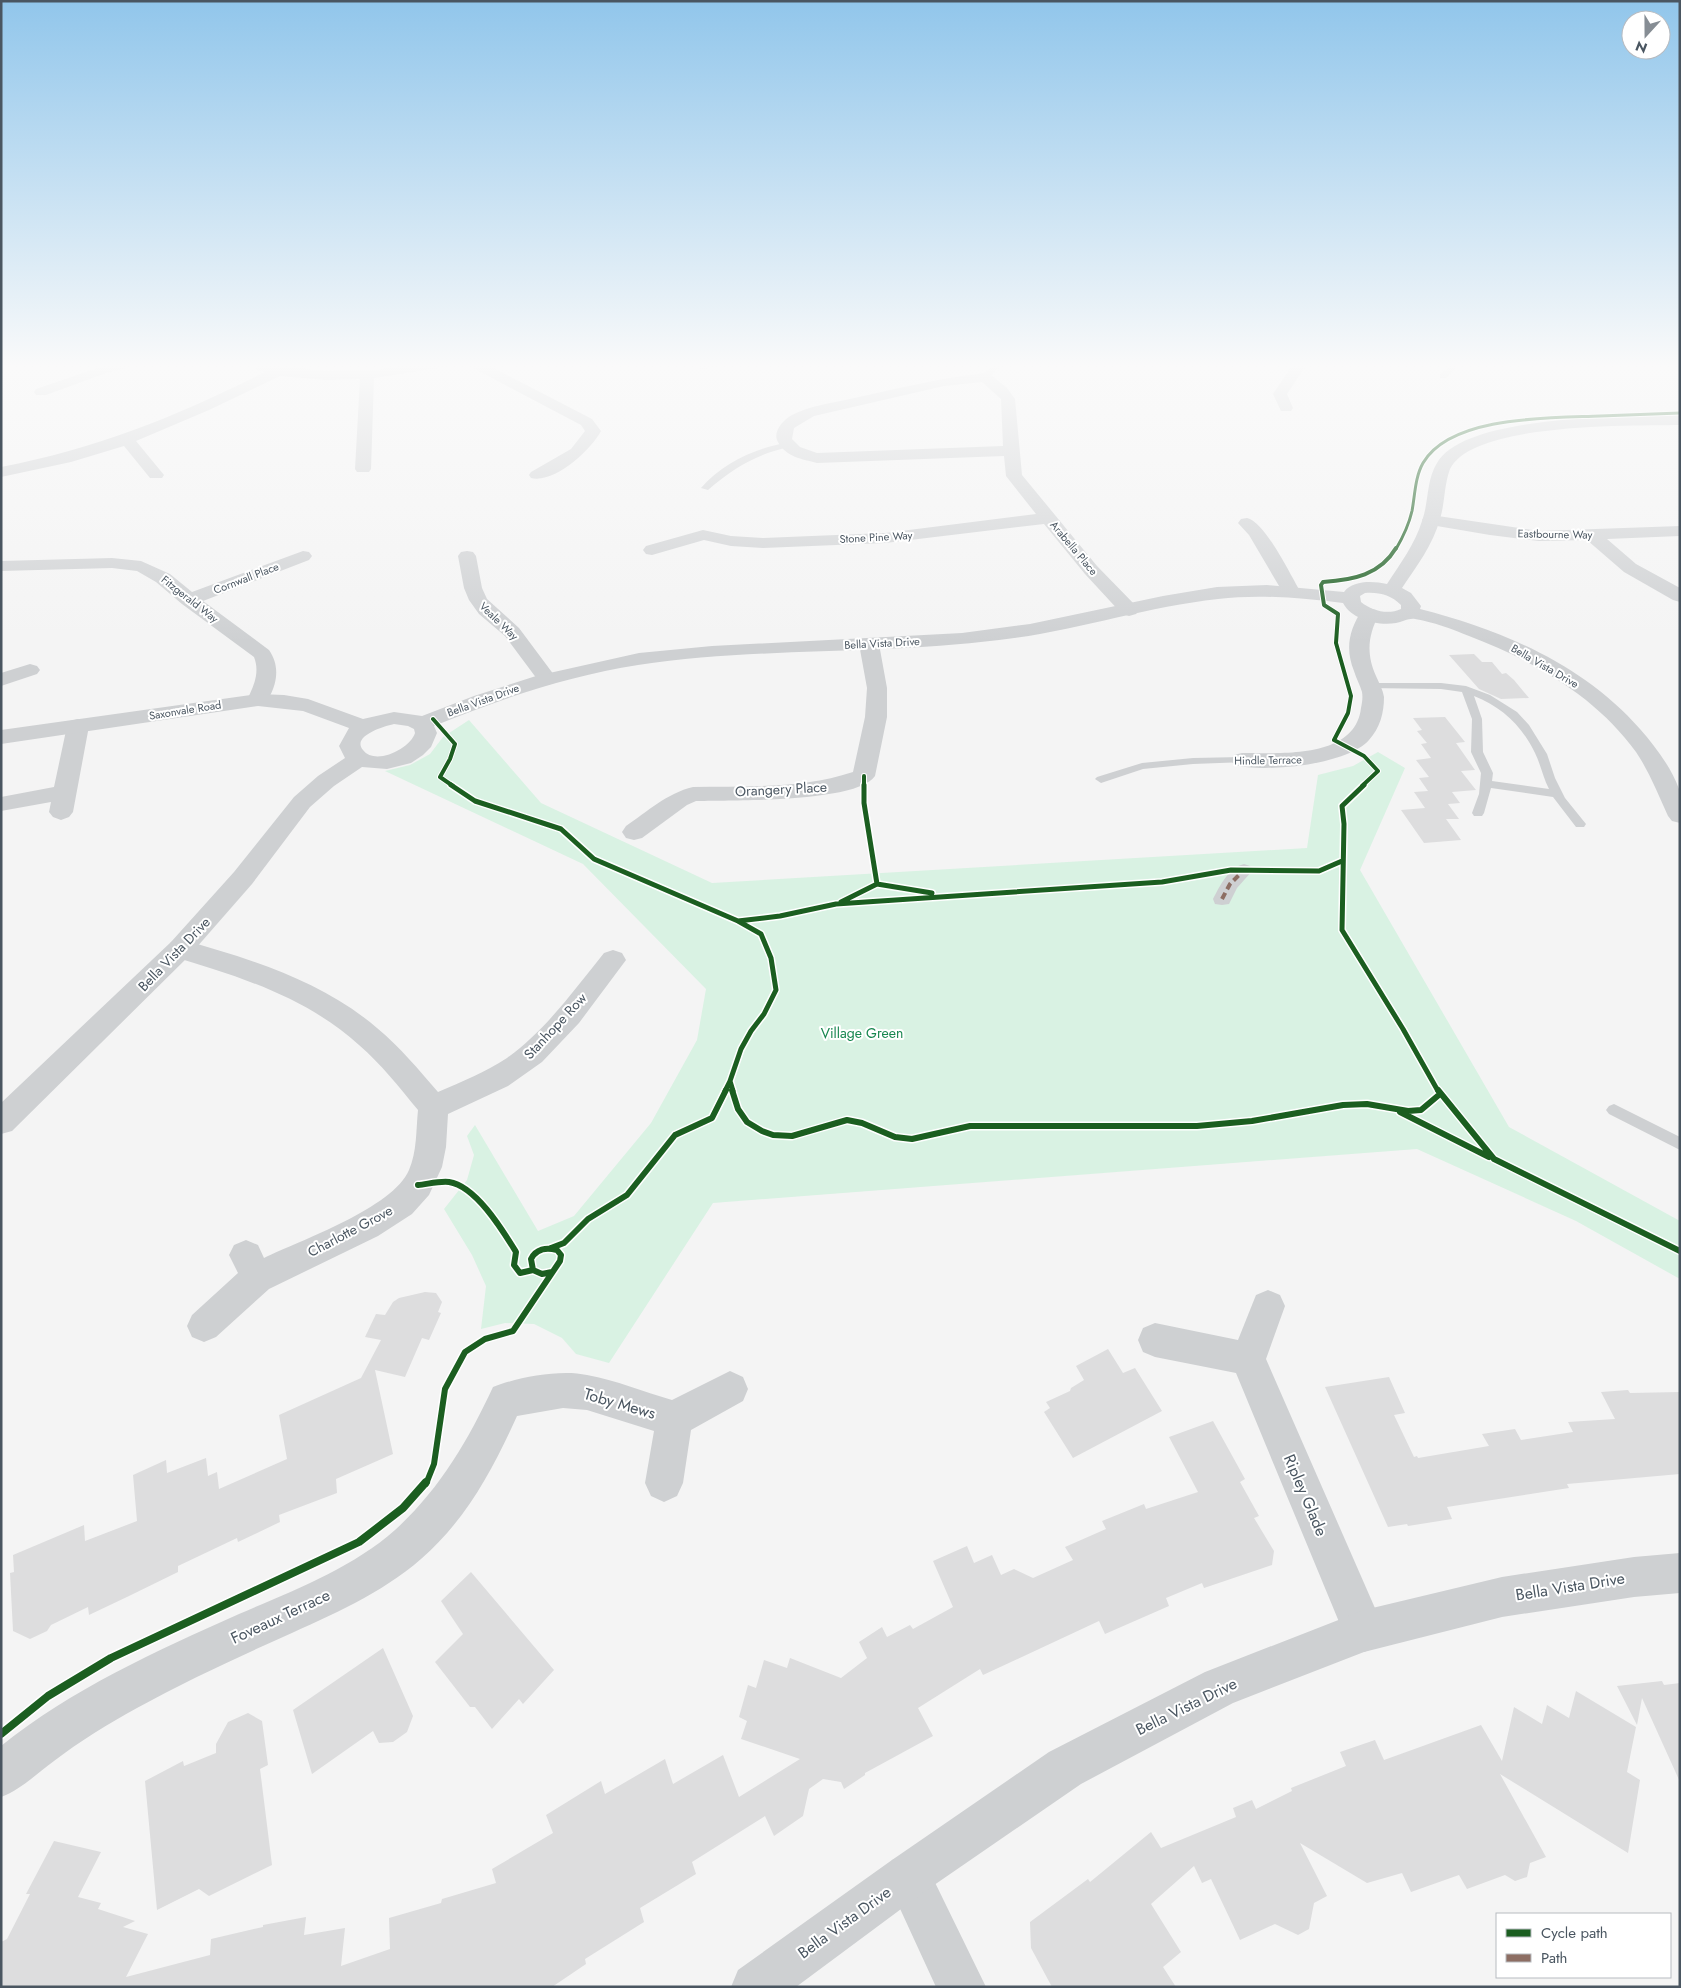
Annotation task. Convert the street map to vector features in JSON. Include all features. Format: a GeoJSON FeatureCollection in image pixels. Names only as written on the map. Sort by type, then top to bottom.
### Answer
{"type":"FeatureCollection","features":[{"type":"Feature","properties":{"kind":"street"},"geometry":{"type":"LineString","coordinates":[[1,472],[39,465],[68,457]]}},
{"type":"Feature","properties":{"kind":"street"},"geometry":{"type":"LineString","coordinates":[[141,457],[156,475]]}},
{"type":"Feature","properties":{"kind":"street"},"geometry":{"type":"LineString","coordinates":[[363,469],[364,457]]}},
{"type":"Feature","properties":{"kind":"street"},"geometry":{"type":"LineString","coordinates":[[537,475],[565,462],[571,457]]}},
{"type":"Feature","properties":{"kind":"street"},"geometry":{"type":"LineString","coordinates":[[814,457],[826,459],[865,457]]}},
{"type":"Feature","properties":{"kind":"street","name":"Arabella Place"},"geometry":{"type":"LineString","coordinates":[[1011,457],[1014,476],[1091,570],[1129,610]]}},
{"type":"Feature","properties":{"kind":"street"},"geometry":{"type":"LineString","coordinates":[[1391,591],[1414,557],[1431,520],[1438,479],[1445,462],[1450,457]]}},
{"type":"Feature","properties":{"kind":"street"},"geometry":{"type":"LineString","coordinates":[[699,517],[698,532],[703,535]]}},
{"type":"Feature","properties":{"kind":"street","name":"Stone Pine Way"},"geometry":{"type":"LineString","coordinates":[[652,550],[703,535],[763,543],[886,538],[1049,518]]}},
{"type":"Feature","properties":{"kind":"street","name":"Eastbourne Way"},"geometry":{"type":"LineString","coordinates":[[1431,520],[1539,536],[1680,531]]}},
{"type":"Feature","properties":{"kind":"street"},"geometry":{"type":"LineString","coordinates":[[1278,531],[1251,528],[1291,591]]}},
{"type":"Feature","properties":{"kind":"street"},"geometry":{"type":"LineString","coordinates":[[1592,535],[1630,568],[1680,596]]}},
{"type":"Feature","properties":{"kind":"street","name":"Cornwall Place"},"geometry":{"type":"LineString","coordinates":[[189,600],[302,556]]}},
{"type":"Feature","properties":{"kind":"street","name":"Veale Way"},"geometry":{"type":"LineString","coordinates":[[467,556],[473,588],[478,600],[486,610],[512,632],[547,679]]}},
{"type":"Feature","properties":{"kind":"street","name":"Fitzgerald Way"},"geometry":{"type":"LineString","coordinates":[[1,566],[126,563],[142,566],[156,574],[262,654],[266,660],[268,675],[258,700]]}},
{"type":"Feature","properties":{"kind":"street"},"geometry":{"type":"LineString","coordinates":[[1369,614],[1353,605],[1350,598],[1356,590],[1366,588],[1391,591],[1410,602],[1410,612]]}},
{"type":"Feature","properties":{"kind":"street","name":"Bella Vista Drive"},"geometry":{"type":"LineString","coordinates":[[421,724],[477,701],[547,679],[597,667],[669,655],[745,649],[949,640],[1004,634],[1218,593],[1259,590],[1291,591],[1350,598]]}},
{"type":"Feature","properties":{"kind":"street","name":"Bella Vista Drive"},"geometry":{"type":"LineString","coordinates":[[1369,614],[1390,618],[1402,616],[1410,612],[1456,624],[1486,635],[1540,661],[1585,690],[1616,716],[1643,746],[1657,769],[1680,816]]}},
{"type":"Feature","properties":{"kind":"street","name":"Hindle Terrace"},"geometry":{"type":"LineString","coordinates":[[1242,760],[1305,759],[1325,755],[1347,746],[1359,736],[1369,723],[1373,704],[1371,686],[1357,650],[1358,637],[1369,614]]}},
{"type":"Feature","properties":{"kind":"street","name":"Orangery Place"},"geometry":{"type":"LineString","coordinates":[[634,832],[679,800],[693,794],[817,789],[844,784],[864,776],[876,717],[877,688],[869,644]]}},
{"type":"Feature","properties":{"kind":"street"},"geometry":{"type":"LineString","coordinates":[[1,680],[30,670]]}},
{"type":"Feature","properties":{"kind":"street","name":"Saxonvale Road"},"geometry":{"type":"LineString","coordinates":[[1,738],[239,701],[258,700],[308,705],[365,726]]}},
{"type":"Feature","properties":{"kind":"street"},"geometry":{"type":"LineString","coordinates":[[394,718],[408,719],[421,724],[426,731],[426,739],[410,755],[385,762],[368,762],[351,752],[350,742],[354,735],[365,726],[394,718]]}},
{"type":"Feature","properties":{"kind":"street"},"geometry":{"type":"LineString","coordinates":[[3,804],[63,802],[78,726]]}},
{"type":"Feature","properties":{"kind":"street","name":"Bella Vista Drive"},"geometry":{"type":"LineString","coordinates":[[1,1122],[180,949],[243,878],[302,802],[326,781],[359,758]]}},
{"type":"Feature","properties":{"kind":"street"},"geometry":{"type":"LineString","coordinates":[[1222,899],[1230,884],[1244,870]]}},
{"type":"Feature","properties":{"kind":"street"},"geometry":{"type":"LineString","coordinates":[[180,949],[276,979],[313,997],[357,1027],[394,1062],[433,1107]]}},
{"type":"Feature","properties":{"kind":"street","name":"Stanhope Row"},"geometry":{"type":"LineString","coordinates":[[433,1107],[518,1065],[544,1042],[613,960]]}},
{"type":"Feature","properties":{"kind":"street","name":"Charlotte Grove"},"geometry":{"type":"LineString","coordinates":[[204,1326],[252,1267],[373,1222],[406,1200],[418,1186],[426,1168],[430,1150],[433,1107]]}},
{"type":"Feature","properties":{"kind":"street"},"geometry":{"type":"LineString","coordinates":[[1155,1340],[1248,1358],[1268,1306]]}},
{"type":"Feature","properties":{"kind":"street","name":"Ripley Glade"},"geometry":{"type":"LineString","coordinates":[[1248,1358],[1364,1631]]}},
{"type":"Feature","properties":{"kind":"street","name":"Toby Mews"},"geometry":{"type":"LineString","coordinates":[[506,1400],[564,1390],[588,1392],[674,1419],[730,1388]]}},
{"type":"Feature","properties":{"kind":"street","name":"Foveaux Terrace"},"geometry":{"type":"LineString","coordinates":[[1,1775],[64,1726],[118,1693],[165,1669],[346,1586],[384,1562],[425,1529],[458,1492],[484,1448],[506,1400]]}},
{"type":"Feature","properties":{"kind":"street","name":"Toby Mews"},"geometry":{"type":"LineString","coordinates":[[664,1483],[674,1419]]}},
{"type":"Feature","properties":{"kind":"street","name":"Bella Vista Drive"},"geometry":{"type":"LineString","coordinates":[[755,1987],[908,1876],[1065,1768],[1220,1686],[1364,1631],[1502,1597],[1634,1577],[1680,1573]]}},
{"type":"Feature","properties":{"kind":"street"},"geometry":{"type":"LineString","coordinates":[[908,1876],[962,1987]]}},
{"type":"Feature","properties":{"kind":"lane"},"geometry":{"type":"LineString","coordinates":[[705,488],[723,472],[751,457]]}},
{"type":"Feature","properties":{"kind":"lane"},"geometry":{"type":"LineString","coordinates":[[1371,686],[1441,686],[1466,689],[1486,697],[1513,714],[1525,727],[1541,754],[1557,794],[1580,824]]}},
{"type":"Feature","properties":{"kind":"lane"},"geometry":{"type":"LineString","coordinates":[[1466,689],[1477,718],[1477,752],[1486,773],[1485,794],[1478,813]]}},
{"type":"Feature","properties":{"kind":"lane","name":"Hindle Terrace"},"geometry":{"type":"LineString","coordinates":[[1101,779],[1142,766],[1242,760]]}},
{"type":"Feature","properties":{"kind":"lane"},"geometry":{"type":"LineString","coordinates":[[1486,784],[1557,794]]}},
{"type":"Feature","properties":{"kind":"lane"},"geometry":{"type":"LineString","coordinates":[[1614,1110],[1680,1144]]}},
{"type":"Feature","properties":{"kind":"green space","name":"Village Green"},"geometry":{"type":"Polygon","coordinates":[[[469,720],[541,803],[712,883],[1307,848],[1318,775],[1353,766],[1378,752],[1405,768],[1360,870],[1509,1127],[1680,1221],[1680,1279],[1576,1221],[1417,1149],[713,1203],[609,1363],[576,1354],[562,1338],[534,1324],[505,1323],[481,1329],[486,1286],[472,1255],[444,1209],[467,1180],[474,1155],[467,1136],[475,1125],[538,1231],[574,1216],[651,1123],[697,1040],[706,989],[583,864],[385,771],[410,765],[430,754],[443,737],[469,720]]]}},
{"type":"Feature","properties":{"kind":"building"},"geometry":{"type":"Polygon","coordinates":[[[1474,654],[1482,662],[1492,662],[1502,674],[1506,673],[1529,698],[1501,699],[1479,689],[1449,655],[1474,654]]]}},
{"type":"Feature","properties":{"kind":"building"},"geometry":{"type":"Polygon","coordinates":[[[1445,717],[1465,742],[1456,743],[1475,770],[1461,771],[1476,790],[1452,792],[1460,803],[1448,804],[1459,819],[1446,819],[1461,840],[1424,843],[1401,810],[1425,808],[1414,792],[1428,791],[1419,778],[1429,777],[1416,760],[1431,758],[1421,744],[1427,743],[1417,731],[1422,730],[1413,718],[1445,717]]]}},
{"type":"Feature","properties":{"kind":"building"},"geometry":{"type":"Polygon","coordinates":[[[425,1292],[436,1293],[442,1302],[438,1312],[441,1313],[429,1340],[422,1338],[405,1377],[375,1370],[393,1454],[336,1479],[337,1493],[279,1515],[280,1522],[238,1542],[237,1538],[178,1566],[178,1572],[89,1615],[88,1607],[51,1625],[47,1631],[30,1639],[13,1631],[10,1573],[14,1572],[13,1555],[84,1525],[85,1541],[137,1521],[133,1475],[166,1460],[167,1473],[206,1458],[208,1476],[217,1472],[219,1489],[287,1459],[279,1415],[361,1378],[381,1340],[365,1337],[376,1314],[385,1315],[393,1302],[399,1298],[425,1292]]]}},
{"type":"Feature","properties":{"kind":"building"},"geometry":{"type":"Polygon","coordinates":[[[1108,1349],[1123,1373],[1135,1368],[1162,1411],[1073,1458],[1044,1412],[1050,1408],[1046,1402],[1070,1391],[1071,1388],[1084,1380],[1076,1366],[1108,1349]]]}},
{"type":"Feature","properties":{"kind":"building"},"geometry":{"type":"Polygon","coordinates":[[[1389,1377],[1405,1413],[1394,1415],[1414,1457],[1417,1456],[1418,1458],[1489,1446],[1482,1434],[1515,1429],[1521,1440],[1573,1432],[1568,1422],[1615,1419],[1601,1392],[1628,1390],[1630,1393],[1680,1392],[1680,1474],[1567,1484],[1569,1488],[1447,1507],[1452,1519],[1388,1527],[1325,1387],[1389,1377]]]}},
{"type":"Feature","properties":{"kind":"building"},"geometry":{"type":"Polygon","coordinates":[[[1213,1421],[1245,1479],[1240,1482],[1259,1516],[1254,1518],[1274,1551],[1272,1565],[1204,1588],[1202,1583],[1166,1598],[1169,1606],[1105,1634],[1099,1621],[983,1675],[980,1669],[918,1708],[933,1736],[865,1773],[865,1775],[844,1789],[841,1782],[823,1779],[809,1789],[803,1816],[774,1836],[765,1816],[692,1862],[696,1874],[640,1908],[644,1922],[585,1959],[586,1964],[552,1987],[1,1987],[1,1942],[7,1939],[30,1894],[26,1894],[54,1841],[101,1852],[78,1897],[101,1903],[98,1909],[135,1921],[123,1927],[148,1934],[126,1977],[210,1955],[211,1939],[263,1927],[263,1925],[306,1917],[304,1935],[345,1928],[341,1966],[390,1949],[389,1918],[441,1903],[442,1899],[496,1883],[492,1869],[553,1833],[546,1815],[601,1781],[605,1794],[665,1759],[673,1784],[723,1755],[739,1797],[800,1759],[741,1739],[747,1721],[739,1717],[748,1685],[756,1688],[764,1660],[787,1668],[790,1658],[841,1678],[867,1658],[859,1642],[882,1627],[887,1637],[910,1625],[913,1629],[953,1607],[933,1561],[967,1546],[974,1563],[992,1555],[1001,1575],[1014,1569],[1033,1578],[1073,1560],[1065,1547],[1106,1529],[1102,1521],[1144,1504],[1146,1509],[1198,1492],[1169,1437],[1213,1421]]]}},
{"type":"Feature","properties":{"kind":"building"},"geometry":{"type":"Polygon","coordinates":[[[471,1572],[554,1670],[523,1704],[519,1699],[492,1729],[475,1707],[470,1707],[435,1662],[463,1634],[441,1601],[471,1572]]]}},
{"type":"Feature","properties":{"kind":"building"},"geometry":{"type":"Polygon","coordinates":[[[383,1648],[413,1716],[407,1732],[393,1742],[379,1743],[373,1731],[312,1774],[293,1710],[383,1648]]]}},
{"type":"Feature","properties":{"kind":"building"},"geometry":{"type":"Polygon","coordinates":[[[1662,1681],[1664,1685],[1680,1683],[1680,1782],[1642,1698],[1637,1725],[1617,1686],[1662,1681]]]}},
{"type":"Feature","properties":{"kind":"building"},"geometry":{"type":"Polygon","coordinates":[[[1576,1691],[1636,1727],[1627,1772],[1640,1780],[1628,1853],[1500,1774],[1546,1857],[1530,1863],[1527,1877],[1515,1881],[1505,1875],[1467,1889],[1459,1875],[1411,1892],[1402,1873],[1367,1883],[1300,1843],[1327,1896],[1314,1903],[1309,1929],[1298,1935],[1275,1924],[1240,1940],[1211,1879],[1202,1883],[1194,1866],[1151,1904],[1181,1952],[1163,1967],[1176,1987],[1052,1987],[1031,1948],[1030,1922],[1088,1879],[1090,1882],[1151,1832],[1161,1848],[1236,1817],[1233,1808],[1252,1800],[1256,1809],[1292,1791],[1291,1788],[1346,1766],[1340,1752],[1375,1740],[1384,1760],[1481,1725],[1502,1761],[1514,1707],[1542,1724],[1547,1705],[1569,1718],[1576,1691]]]}},
{"type":"Feature","properties":{"kind":"building"},"geometry":{"type":"Polygon","coordinates":[[[248,1713],[262,1721],[268,1765],[260,1769],[272,1865],[209,1896],[199,1889],[157,1910],[145,1781],[183,1761],[184,1766],[216,1753],[216,1744],[228,1722],[248,1713]]]}},
{"type":"Feature","properties":{"kind":"marked path"},"geometry":{"type":"LineString","coordinates":[[1222,899],[1230,884],[1244,870]]}},
{"type":"Feature","properties":{"kind":"cycle path"},"geometry":{"type":"LineString","coordinates":[[1428,457],[1423,463],[1417,480],[1409,522],[1394,552],[1378,568],[1369,573],[1348,580],[1323,582],[1321,585],[1324,605],[1338,614],[1336,643],[1351,696],[1348,713],[1334,740],[1364,756],[1378,771],[1342,806],[1344,824],[1342,930],[1403,1029],[1440,1094],[1494,1159],[1680,1251]]}},
{"type":"Feature","properties":{"kind":"cycle path"},"geometry":{"type":"LineString","coordinates":[[433,719],[455,744],[450,759],[440,777],[475,801],[561,829],[594,859],[738,921],[780,916],[836,904],[1162,882],[1231,870],[1319,871],[1342,861]]}},
{"type":"Feature","properties":{"kind":"cycle path"},"geometry":{"type":"LineString","coordinates":[[864,776],[864,803],[877,884]]}},
{"type":"Feature","properties":{"kind":"cycle path"},"geometry":{"type":"LineString","coordinates":[[841,902],[877,884],[932,893]]}},
{"type":"Feature","properties":{"kind":"cycle path"},"geometry":{"type":"LineString","coordinates":[[730,1081],[741,1049],[751,1031],[764,1014],[776,990],[771,958],[761,934],[738,921]]}},
{"type":"Feature","properties":{"kind":"cycle path"},"geometry":{"type":"LineString","coordinates":[[551,1248],[564,1243],[588,1219],[627,1195],[675,1135],[712,1118],[730,1081],[735,1101],[742,1116],[753,1127],[773,1135],[792,1136],[838,1121],[847,1120],[862,1123],[886,1134],[903,1139],[927,1137],[955,1128],[970,1126],[1169,1127],[1215,1125],[1252,1121],[1343,1105],[1367,1104],[1408,1111],[1421,1110],[1440,1094]]}},
{"type":"Feature","properties":{"kind":"cycle path"},"geometry":{"type":"LineString","coordinates":[[1400,1112],[1489,1157]]}},
{"type":"Feature","properties":{"kind":"cycle path"},"geometry":{"type":"LineString","coordinates":[[418,1185],[450,1182],[463,1188],[481,1204],[504,1233],[516,1252],[514,1265],[520,1273],[533,1270]]}},
{"type":"Feature","properties":{"kind":"cycle path"},"geometry":{"type":"LineString","coordinates":[[1,1734],[48,1696],[111,1658],[359,1542],[403,1508],[425,1485],[434,1464],[445,1389],[465,1352],[485,1339],[513,1331],[560,1261],[561,1255],[557,1250],[552,1248],[541,1249],[531,1259],[533,1270],[542,1274],[552,1272]]}}]}
